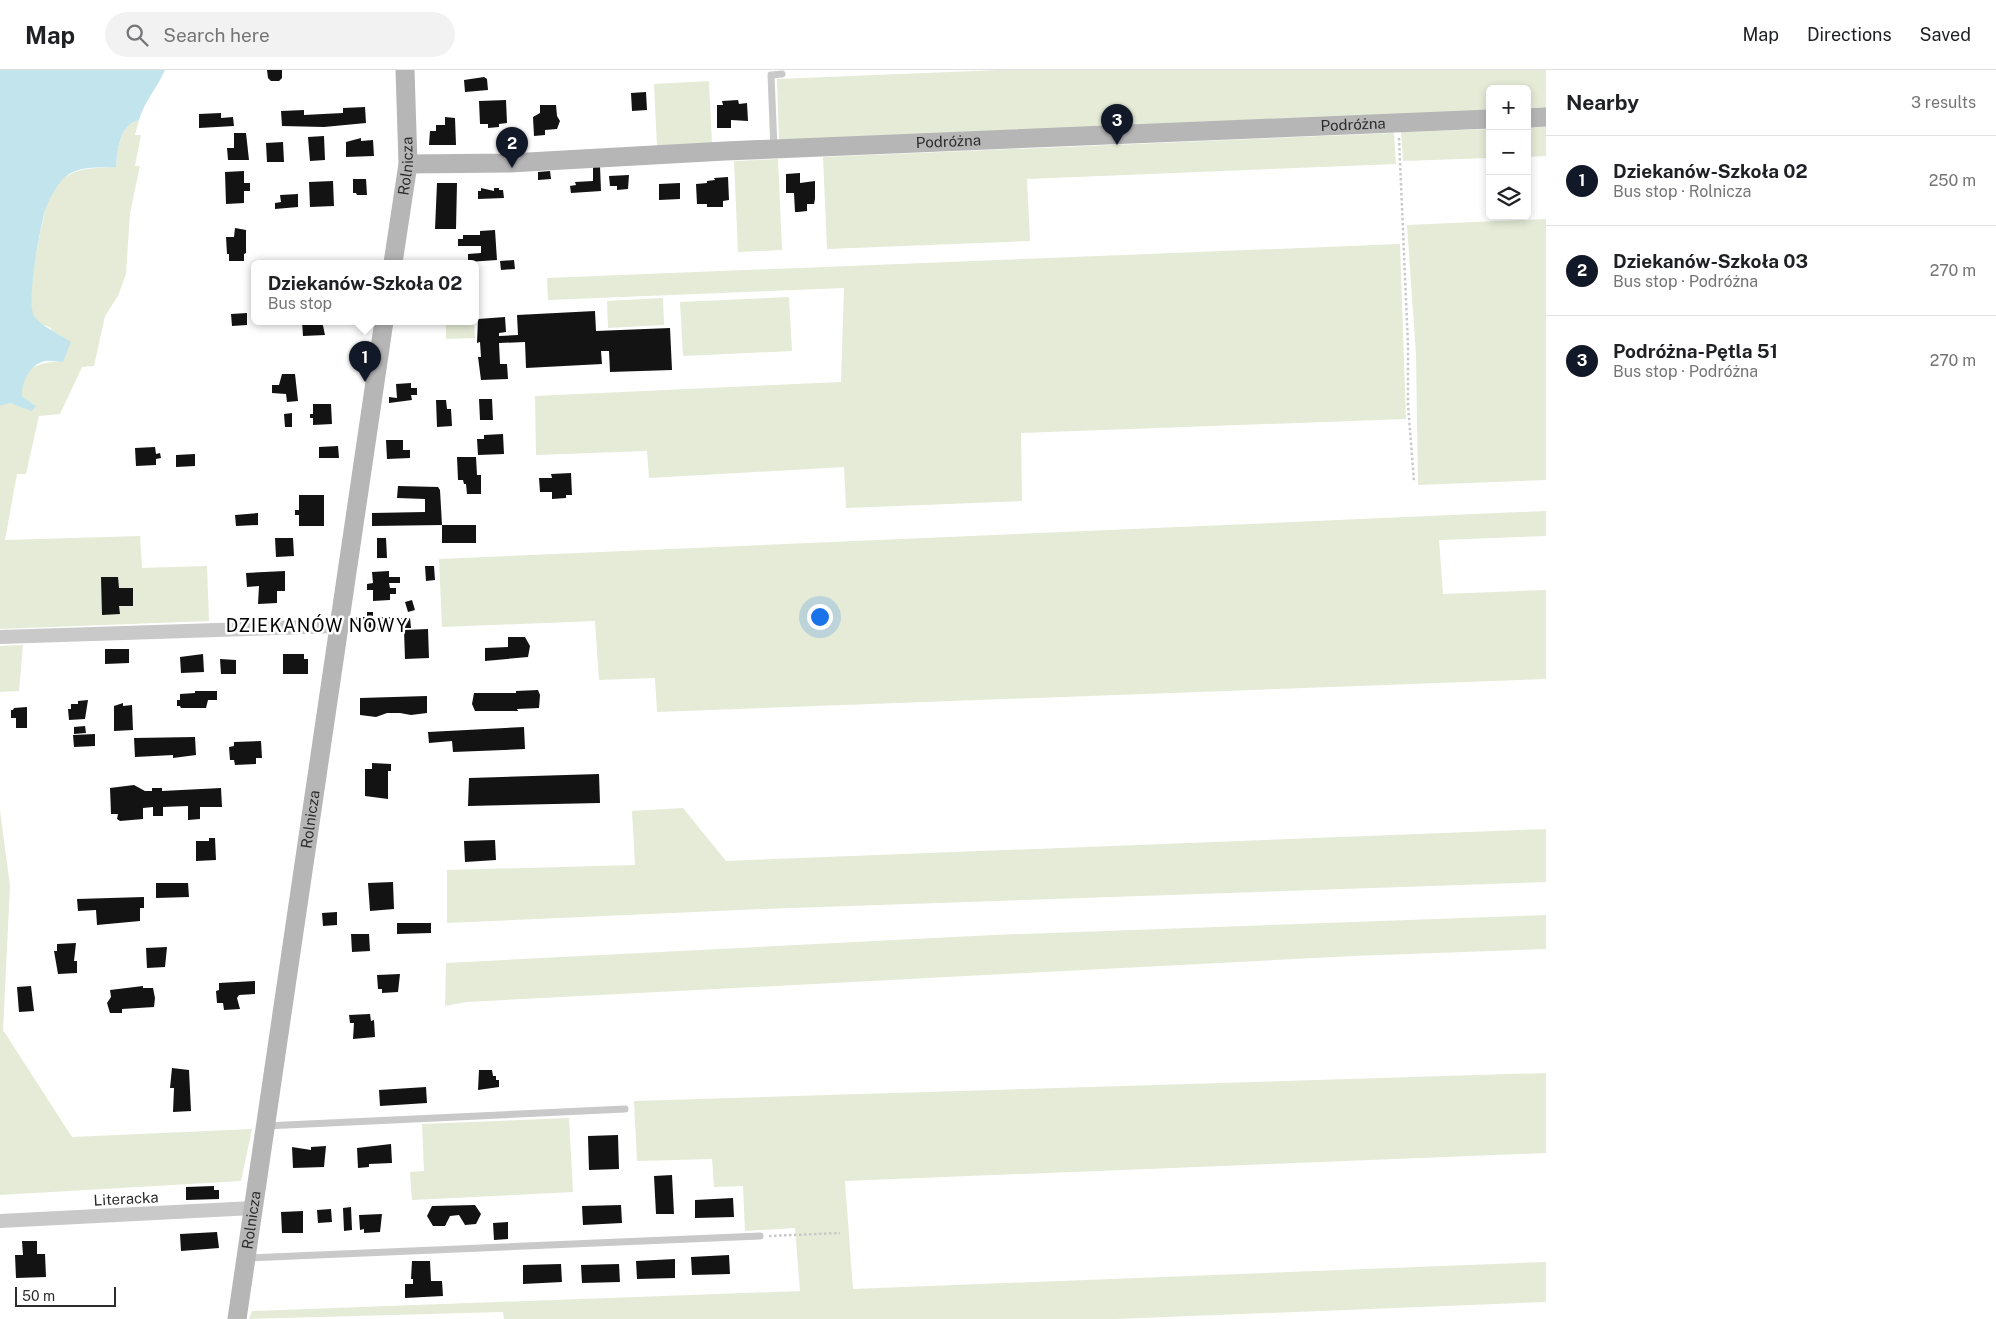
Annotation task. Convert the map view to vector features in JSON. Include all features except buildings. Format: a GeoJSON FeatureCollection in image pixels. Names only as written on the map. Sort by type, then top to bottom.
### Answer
{"type":"FeatureCollection","features":[{"type":"Feature","properties":{"kind":"street","name":"Rolnicza"},"geometry":{"type":"LineString","coordinates":[[393,260],[408,164],[405,70]]}},
{"type":"Feature","properties":{"kind":"street"},"geometry":{"type":"LineString","coordinates":[[1531,118],[1546,117]]}},
{"type":"Feature","properties":{"kind":"street","name":"Podróżna"},"geometry":{"type":"LineString","coordinates":[[408,164],[510,163],[774,149],[1486,119]]}},
{"type":"Feature","properties":{"kind":"street","name":"Rolnicza"},"geometry":{"type":"LineString","coordinates":[[237,1319],[383,325]]}},
{"type":"Feature","properties":{"kind":"street"},"geometry":{"type":"LineString","coordinates":[[0,637],[338,626]]}},
{"type":"Feature","properties":{"kind":"street","name":"Literacka"},"geometry":{"type":"LineString","coordinates":[[0,1221],[253,1208]]}},
{"type":"Feature","properties":{"kind":"lane"},"geometry":{"type":"LineString","coordinates":[[774,149],[771,74],[782,74]]}},
{"type":"Feature","properties":{"kind":"lane"},"geometry":{"type":"LineString","coordinates":[[265,1126],[625,1109]]}},
{"type":"Feature","properties":{"kind":"lane"},"geometry":{"type":"LineString","coordinates":[[245,1258],[760,1236]]}},
{"type":"Feature","properties":{"kind":"path"},"geometry":{"type":"LineString","coordinates":[[1398,123],[1408,346],[1408,404],[1414,481]]}},
{"type":"Feature","properties":{"kind":"path"},"geometry":{"type":"LineString","coordinates":[[760,1236],[840,1233]]}},
{"type":"Feature","properties":{"kind":"green space"},"geometry":{"type":"Polygon","coordinates":[[[999,70],[1546,70],[1546,110],[1531,111],[1531,85],[1486,85],[1486,112],[779,141],[777,79],[999,70]]]}},
{"type":"Feature","properties":{"kind":"green space"},"geometry":{"type":"Polygon","coordinates":[[[709,81],[712,144],[657,147],[654,84],[709,81]]]}},
{"type":"Feature","properties":{"kind":"green space"},"geometry":{"type":"Polygon","coordinates":[[[139,120],[135,135],[141,135],[135,166],[140,166],[130,213],[126,274],[118,296],[105,316],[94,366],[82,367],[60,414],[39,416],[26,474],[17,474],[5,540],[140,536],[142,568],[207,566],[209,621],[0,629],[0,406],[9,403],[36,406],[22,396],[24,379],[33,368],[39,365],[63,362],[51,328],[36,320],[31,306],[34,264],[45,212],[48,202],[59,182],[67,176],[84,169],[116,167],[123,132],[132,123],[139,120]]]}},
{"type":"Feature","properties":{"kind":"green space"},"geometry":{"type":"Polygon","coordinates":[[[1546,126],[1546,156],[1531,157],[1531,127],[1546,126]]]}},
{"type":"Feature","properties":{"kind":"green space"},"geometry":{"type":"Polygon","coordinates":[[[1486,129],[1486,158],[1403,161],[1401,132],[1486,129]]]}},
{"type":"Feature","properties":{"kind":"green space"},"geometry":{"type":"Polygon","coordinates":[[[1394,133],[1396,164],[1027,179],[1030,241],[827,249],[823,157],[1394,133]]]}},
{"type":"Feature","properties":{"kind":"green space"},"geometry":{"type":"Polygon","coordinates":[[[778,159],[782,250],[738,252],[734,161],[778,159]]]}},
{"type":"Feature","properties":{"kind":"green space"},"geometry":{"type":"Polygon","coordinates":[[[1546,219],[1546,480],[1418,485],[1416,354],[1407,225],[1546,219]]]}},
{"type":"Feature","properties":{"kind":"green space"},"geometry":{"type":"Polygon","coordinates":[[[1400,244],[1406,419],[1021,433],[1022,501],[846,508],[844,467],[649,478],[647,451],[536,455],[535,396],[841,382],[844,288],[548,300],[547,278],[1400,244]]]}},
{"type":"Feature","properties":{"kind":"green space"},"geometry":{"type":"Polygon","coordinates":[[[789,297],[792,351],[683,356],[680,302],[789,297]]]}},
{"type":"Feature","properties":{"kind":"green space"},"geometry":{"type":"Polygon","coordinates":[[[663,298],[664,325],[608,328],[607,301],[663,298]]]}},
{"type":"Feature","properties":{"kind":"green space"},"geometry":{"type":"Polygon","coordinates":[[[446,325],[474,325],[475,338],[446,339],[446,325]]]}},
{"type":"Feature","properties":{"kind":"green space"},"geometry":{"type":"Polygon","coordinates":[[[1546,511],[1546,536],[1439,540],[1443,594],[1546,590],[1546,679],[657,712],[655,678],[599,680],[595,621],[442,627],[439,559],[1546,511]]]}},
{"type":"Feature","properties":{"kind":"green space"},"geometry":{"type":"Polygon","coordinates":[[[23,645],[19,691],[0,692],[0,646],[23,645]]]}},
{"type":"Feature","properties":{"kind":"green space"},"geometry":{"type":"Polygon","coordinates":[[[683,808],[726,861],[1546,829],[1546,882],[762,909],[447,923],[447,870],[635,865],[632,811],[683,808]]]}},
{"type":"Feature","properties":{"kind":"green space"},"geometry":{"type":"Polygon","coordinates":[[[0,810],[10,886],[3,1030],[72,1137],[252,1129],[241,1181],[0,1195],[0,810]]]}},
{"type":"Feature","properties":{"kind":"green space"},"geometry":{"type":"Polygon","coordinates":[[[1546,915],[1546,949],[1353,956],[466,1002],[445,1006],[446,963],[993,935],[1546,915]]]}},
{"type":"Feature","properties":{"kind":"green space"},"geometry":{"type":"Polygon","coordinates":[[[1546,1073],[1546,1153],[845,1181],[853,1289],[1546,1262],[1546,1302],[1116,1319],[504,1319],[503,1312],[249,1319],[252,1311],[800,1291],[795,1228],[745,1231],[743,1186],[714,1187],[712,1159],[637,1161],[634,1101],[1546,1073]]]}},
{"type":"Feature","properties":{"kind":"green space"},"geometry":{"type":"Polygon","coordinates":[[[569,1118],[573,1192],[412,1200],[410,1172],[424,1171],[422,1124],[569,1118]]]}},
{"type":"Feature","properties":{"kind":"water"},"geometry":{"type":"Polygon","coordinates":[[[0,70],[165,70],[144,107],[139,120],[132,123],[123,132],[116,167],[82,169],[70,174],[58,185],[47,206],[35,265],[32,308],[34,316],[40,323],[71,342],[63,362],[48,361],[36,365],[25,379],[22,396],[36,406],[32,411],[10,403],[0,406],[0,70]]]}},
{"type":"Feature","properties":{"kind":"place","name":"Podróżna-Pętla 51"},"geometry":{"type":"Point","coordinates":[1117,145]}},
{"type":"Feature","properties":{"kind":"place","name":"Dziekanów-Szkoła 03"},"geometry":{"type":"Point","coordinates":[512,168]}},
{"type":"Feature","properties":{"kind":"place","name":"Dziekanów-Szkoła 02"},"geometry":{"type":"Point","coordinates":[365,382]}},
{"type":"Feature","properties":{"kind":"district","name":"DZIEKANÓW NOWY"},"geometry":{"type":"Point","coordinates":[317,626]}}]}
